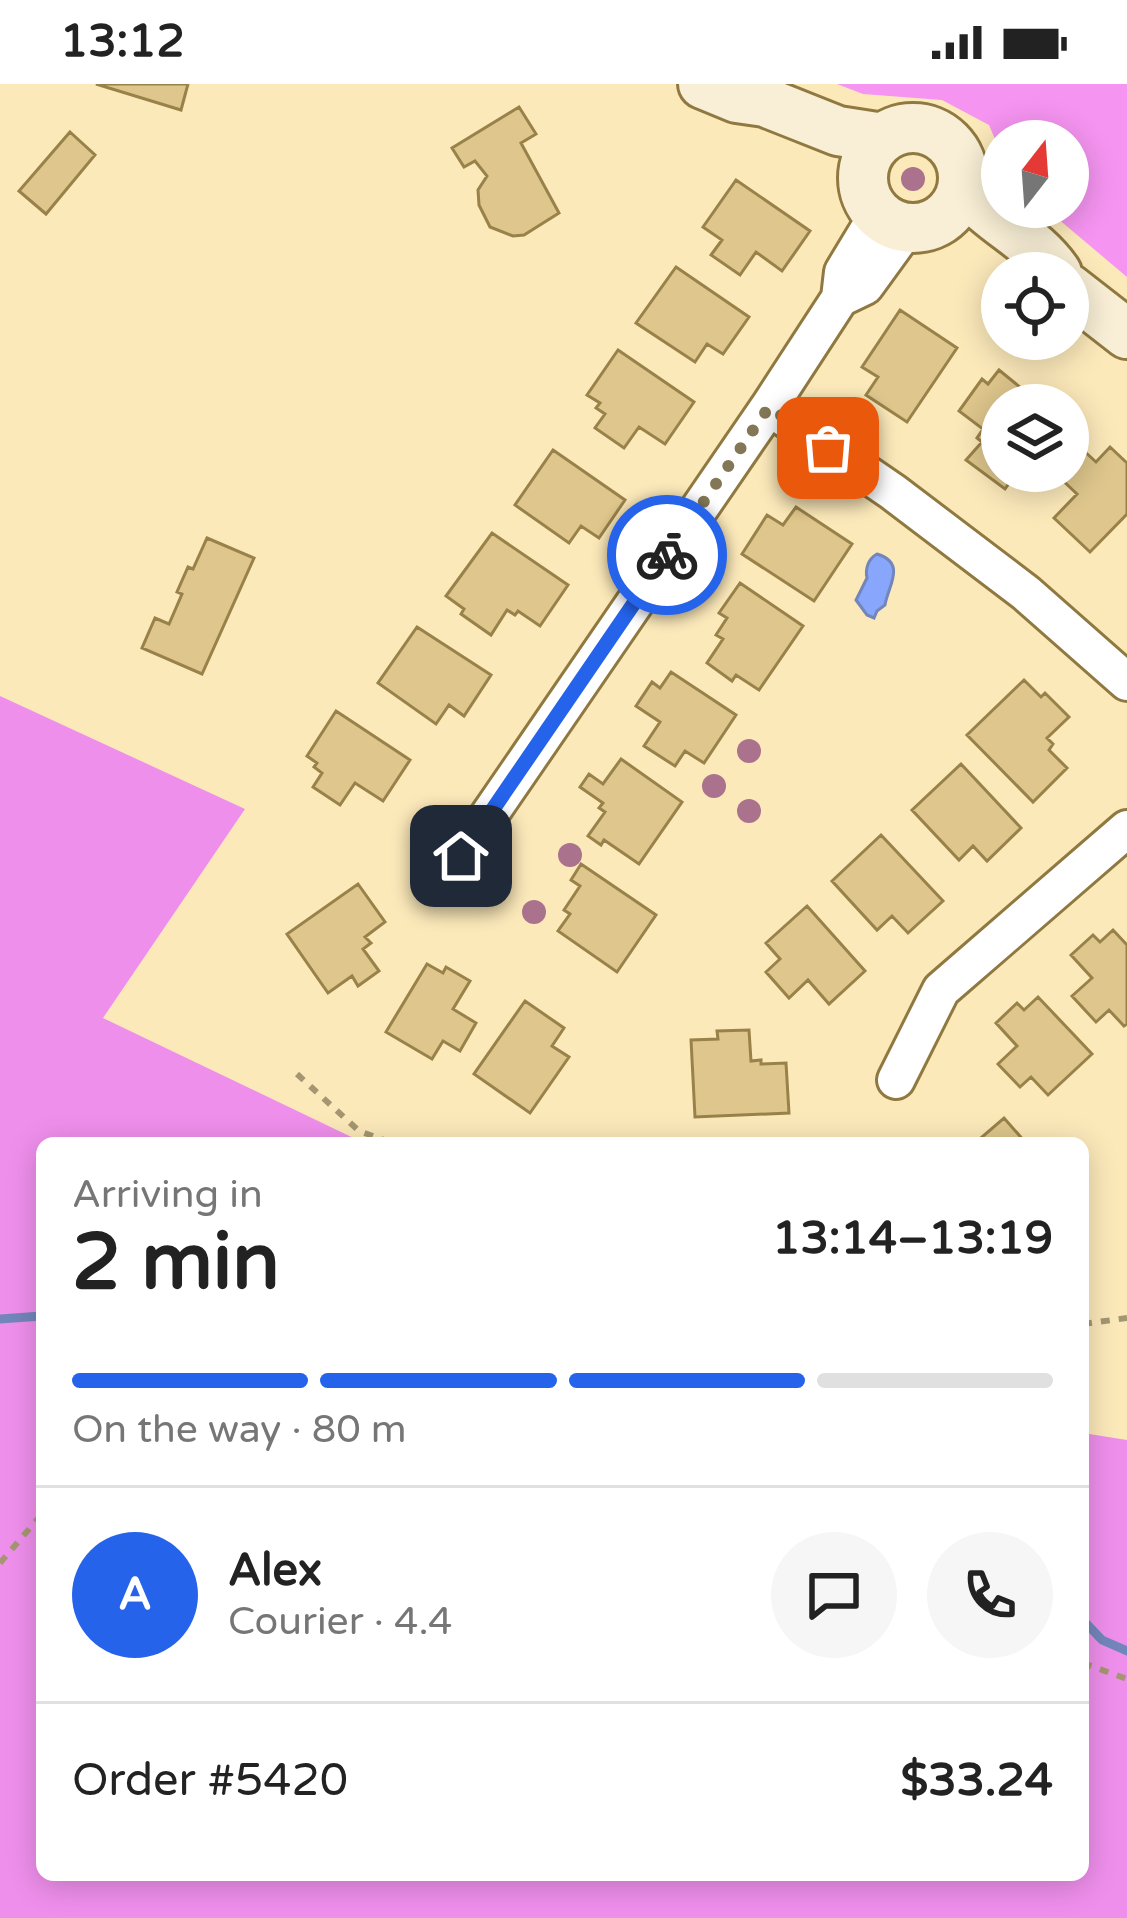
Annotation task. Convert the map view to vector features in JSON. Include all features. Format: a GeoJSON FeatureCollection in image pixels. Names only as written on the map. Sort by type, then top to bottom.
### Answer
{"type":"FeatureCollection","features":[{"type":"Feature","properties":{"kind":"main road"},"geometry":{"type":"LineString","coordinates":[[720,91],[764,125],[906,194],[999,252]]}},
{"type":"Feature","properties":{"kind":"main road"},"geometry":{"type":"LineString","coordinates":[[906,194],[973,199],[1041,252]]}},
{"type":"Feature","properties":{"kind":"main road"},"geometry":{"type":"LineString","coordinates":[[1089,304],[1127,334]]}},
{"type":"Feature","properties":{"kind":"street"},"geometry":{"type":"LineString","coordinates":[[461,856],[769,407],[840,298],[843,272],[906,194]]}},
{"type":"Feature","properties":{"kind":"street"},"geometry":{"type":"LineString","coordinates":[[769,407],[1026,592],[1127,682]]}},
{"type":"Feature","properties":{"kind":"street"},"geometry":{"type":"LineString","coordinates":[[896,1080],[941,990],[1127,829]]}},
{"type":"Feature","properties":{"kind":"path"},"geometry":{"type":"LineString","coordinates":[[297,1073],[359,1131],[376,1137]]}},
{"type":"Feature","properties":{"kind":"path"},"geometry":{"type":"LineString","coordinates":[[1089,1323],[1127,1318]]}},
{"type":"Feature","properties":{"kind":"path"},"geometry":{"type":"LineString","coordinates":[[0,1563],[36,1521]]}},
{"type":"Feature","properties":{"kind":"path"},"geometry":{"type":"LineString","coordinates":[[1089,1665],[1127,1679]]}},
{"type":"Feature","properties":{"kind":"shaded area"},"geometry":{"type":"Polygon","coordinates":[[[837,84],[1127,84],[1127,277],[1069,228],[1089,228],[1089,120],[981,121],[942,100],[863,94],[837,84]]]}},
{"type":"Feature","properties":{"kind":"shaded area"},"geometry":{"type":"Polygon","coordinates":[[[0,696],[245,809],[103,1018],[351,1137],[36,1137],[36,1881],[1089,1881],[1089,1434],[1127,1440],[1127,1918],[0,1918],[0,696]]]}},
{"type":"Feature","properties":{"kind":"water"},"geometry":{"type":"Polygon","coordinates":[[[877,554],[894,569],[885,605],[874,618],[856,600],[868,564],[877,554]]]}},
{"type":"Feature","properties":{"kind":"building"},"geometry":{"type":"Polygon","coordinates":[[[96,84],[188,84],[181,110],[96,84]]]}},
{"type":"Feature","properties":{"kind":"building"},"geometry":{"type":"Polygon","coordinates":[[[519,107],[536,134],[521,143],[559,213],[524,235],[513,236],[490,227],[479,205],[478,190],[487,176],[475,161],[464,167],[452,148],[519,107]]]}},
{"type":"Feature","properties":{"kind":"building"},"geometry":{"type":"Polygon","coordinates":[[[70,132],[95,155],[46,214],[19,191],[70,132]]]}},
{"type":"Feature","properties":{"kind":"building"},"geometry":{"type":"Polygon","coordinates":[[[736,180],[810,231],[782,271],[756,252],[740,275],[711,255],[722,240],[703,227],[736,180]]]}},
{"type":"Feature","properties":{"kind":"building"},"geometry":{"type":"Polygon","coordinates":[[[676,267],[749,317],[723,354],[707,344],[695,362],[636,323],[676,267]]]}},
{"type":"Feature","properties":{"kind":"building"},"geometry":{"type":"Polygon","coordinates":[[[900,310],[957,348],[907,422],[866,395],[878,377],[862,367],[900,310]]]}},
{"type":"Feature","properties":{"kind":"building"},"geometry":{"type":"Polygon","coordinates":[[[618,350],[694,402],[665,444],[639,427],[624,448],[595,428],[605,414],[596,408],[600,403],[587,395],[618,350]]]}},
{"type":"Feature","properties":{"kind":"building"},"geometry":{"type":"Polygon","coordinates":[[[999,370],[1016,384],[988,384],[999,370]]]}},
{"type":"Feature","properties":{"kind":"building"},"geometry":{"type":"Polygon","coordinates":[[[982,379],[988,384],[981,384],[981,428],[959,411],[982,379]]]}},
{"type":"Feature","properties":{"kind":"building"},"geometry":{"type":"Polygon","coordinates":[[[981,443],[981,471],[966,460],[981,443]]]}},
{"type":"Feature","properties":{"kind":"building"},"geometry":{"type":"Polygon","coordinates":[[[1110,447],[1127,463],[1127,514],[1090,552],[1054,518],[1075,492],[1089,492],[1089,456],[1096,462],[1110,447]]]}},
{"type":"Feature","properties":{"kind":"building"},"geometry":{"type":"Polygon","coordinates":[[[553,450],[625,500],[599,538],[581,526],[569,543],[515,505],[553,450]]]}},
{"type":"Feature","properties":{"kind":"building"},"geometry":{"type":"Polygon","coordinates":[[[796,507],[852,544],[814,601],[742,554],[767,515],[783,525],[796,507]]]}},
{"type":"Feature","properties":{"kind":"building"},"geometry":{"type":"Polygon","coordinates":[[[492,533],[568,585],[540,626],[518,611],[515,615],[507,610],[491,635],[461,614],[464,609],[446,596],[492,533]]]}},
{"type":"Feature","properties":{"kind":"building"},"geometry":{"type":"Polygon","coordinates":[[[207,538],[254,558],[202,674],[142,648],[155,618],[169,624],[188,567],[193,569],[207,538]]]}},
{"type":"Feature","properties":{"kind":"building"},"geometry":{"type":"Polygon","coordinates":[[[740,583],[803,626],[759,690],[736,675],[732,681],[707,663],[723,639],[716,635],[727,618],[719,613],[740,583]]]}},
{"type":"Feature","properties":{"kind":"building"},"geometry":{"type":"Polygon","coordinates":[[[417,627],[491,675],[464,716],[449,705],[436,724],[378,683],[417,627]]]}},
{"type":"Feature","properties":{"kind":"building"},"geometry":{"type":"Polygon","coordinates":[[[671,672],[736,715],[704,763],[685,751],[675,766],[644,746],[660,722],[636,706],[652,682],[660,688],[671,672]]]}},
{"type":"Feature","properties":{"kind":"building"},"geometry":{"type":"Polygon","coordinates":[[[1024,680],[1069,717],[1047,738],[1053,744],[1049,750],[1067,768],[1033,802],[967,735],[1024,680]]]}},
{"type":"Feature","properties":{"kind":"building"},"geometry":{"type":"Polygon","coordinates":[[[336,711],[410,760],[383,801],[355,783],[340,805],[313,787],[322,773],[307,756],[336,711]]]}},
{"type":"Feature","properties":{"kind":"building"},"geometry":{"type":"Polygon","coordinates":[[[621,759],[682,802],[639,864],[604,840],[601,845],[588,836],[605,812],[599,808],[603,803],[580,787],[589,774],[603,784],[621,759]]]}},
{"type":"Feature","properties":{"kind":"building"},"geometry":{"type":"Polygon","coordinates":[[[961,764],[1021,828],[987,861],[973,846],[959,860],[912,810],[961,764]]]}},
{"type":"Feature","properties":{"kind":"building"},"geometry":{"type":"Polygon","coordinates":[[[881,835],[943,901],[908,933],[892,916],[877,930],[832,881],[881,835]]]}},
{"type":"Feature","properties":{"kind":"building"},"geometry":{"type":"Polygon","coordinates":[[[581,864],[656,915],[617,972],[558,931],[570,914],[564,910],[580,886],[571,880],[581,864]]]}},
{"type":"Feature","properties":{"kind":"building"},"geometry":{"type":"Polygon","coordinates":[[[358,884],[385,922],[365,937],[371,943],[363,949],[379,971],[358,986],[352,976],[328,993],[287,934],[358,884]]]}},
{"type":"Feature","properties":{"kind":"building"},"geometry":{"type":"Polygon","coordinates":[[[807,906],[865,971],[829,1004],[808,980],[789,998],[766,972],[780,959],[766,943],[807,906]]]}},
{"type":"Feature","properties":{"kind":"building"},"geometry":{"type":"Polygon","coordinates":[[[1113,930],[1127,945],[1124,1026],[1109,1010],[1096,1022],[1072,996],[1092,978],[1071,955],[1093,935],[1100,942],[1113,930]]]}},
{"type":"Feature","properties":{"kind":"building"},"geometry":{"type":"Polygon","coordinates":[[[427,964],[443,973],[446,967],[470,981],[453,1009],[476,1023],[460,1051],[443,1041],[432,1059],[386,1032],[427,964]]]}},
{"type":"Feature","properties":{"kind":"building"},"geometry":{"type":"Polygon","coordinates":[[[1038,997],[1092,1054],[1048,1095],[1031,1077],[1020,1087],[998,1064],[1017,1046],[996,1023],[1017,1003],[1024,1010],[1038,997]]]}},
{"type":"Feature","properties":{"kind":"building"},"geometry":{"type":"Polygon","coordinates":[[[525,1001],[564,1028],[552,1046],[569,1057],[530,1113],[474,1074],[525,1001]]]}},
{"type":"Feature","properties":{"kind":"building"},"geometry":{"type":"Polygon","coordinates":[[[749,1030],[751,1061],[786,1063],[789,1113],[695,1117],[691,1040],[718,1039],[717,1031],[749,1030]]]}},
{"type":"Feature","properties":{"kind":"building"},"geometry":{"type":"Polygon","coordinates":[[[1004,1118],[1021,1137],[982,1137],[1004,1118]]]}},
{"type":"Feature","properties":{"kind":"waterway"},"geometry":{"type":"LineString","coordinates":[[0,1319],[36,1316]]}},
{"type":"Feature","properties":{"kind":"waterway"},"geometry":{"type":"LineString","coordinates":[[1089,1626],[1102,1640],[1127,1651]]}},
{"type":"Feature","properties":{"kind":"way so far"},"geometry":{"type":"LineString","coordinates":[[667,555],[769,407],[828,448]]}},
{"type":"Feature","properties":{"kind":"route"},"geometry":{"type":"LineString","coordinates":[[461,856],[667,555]]}}]}
